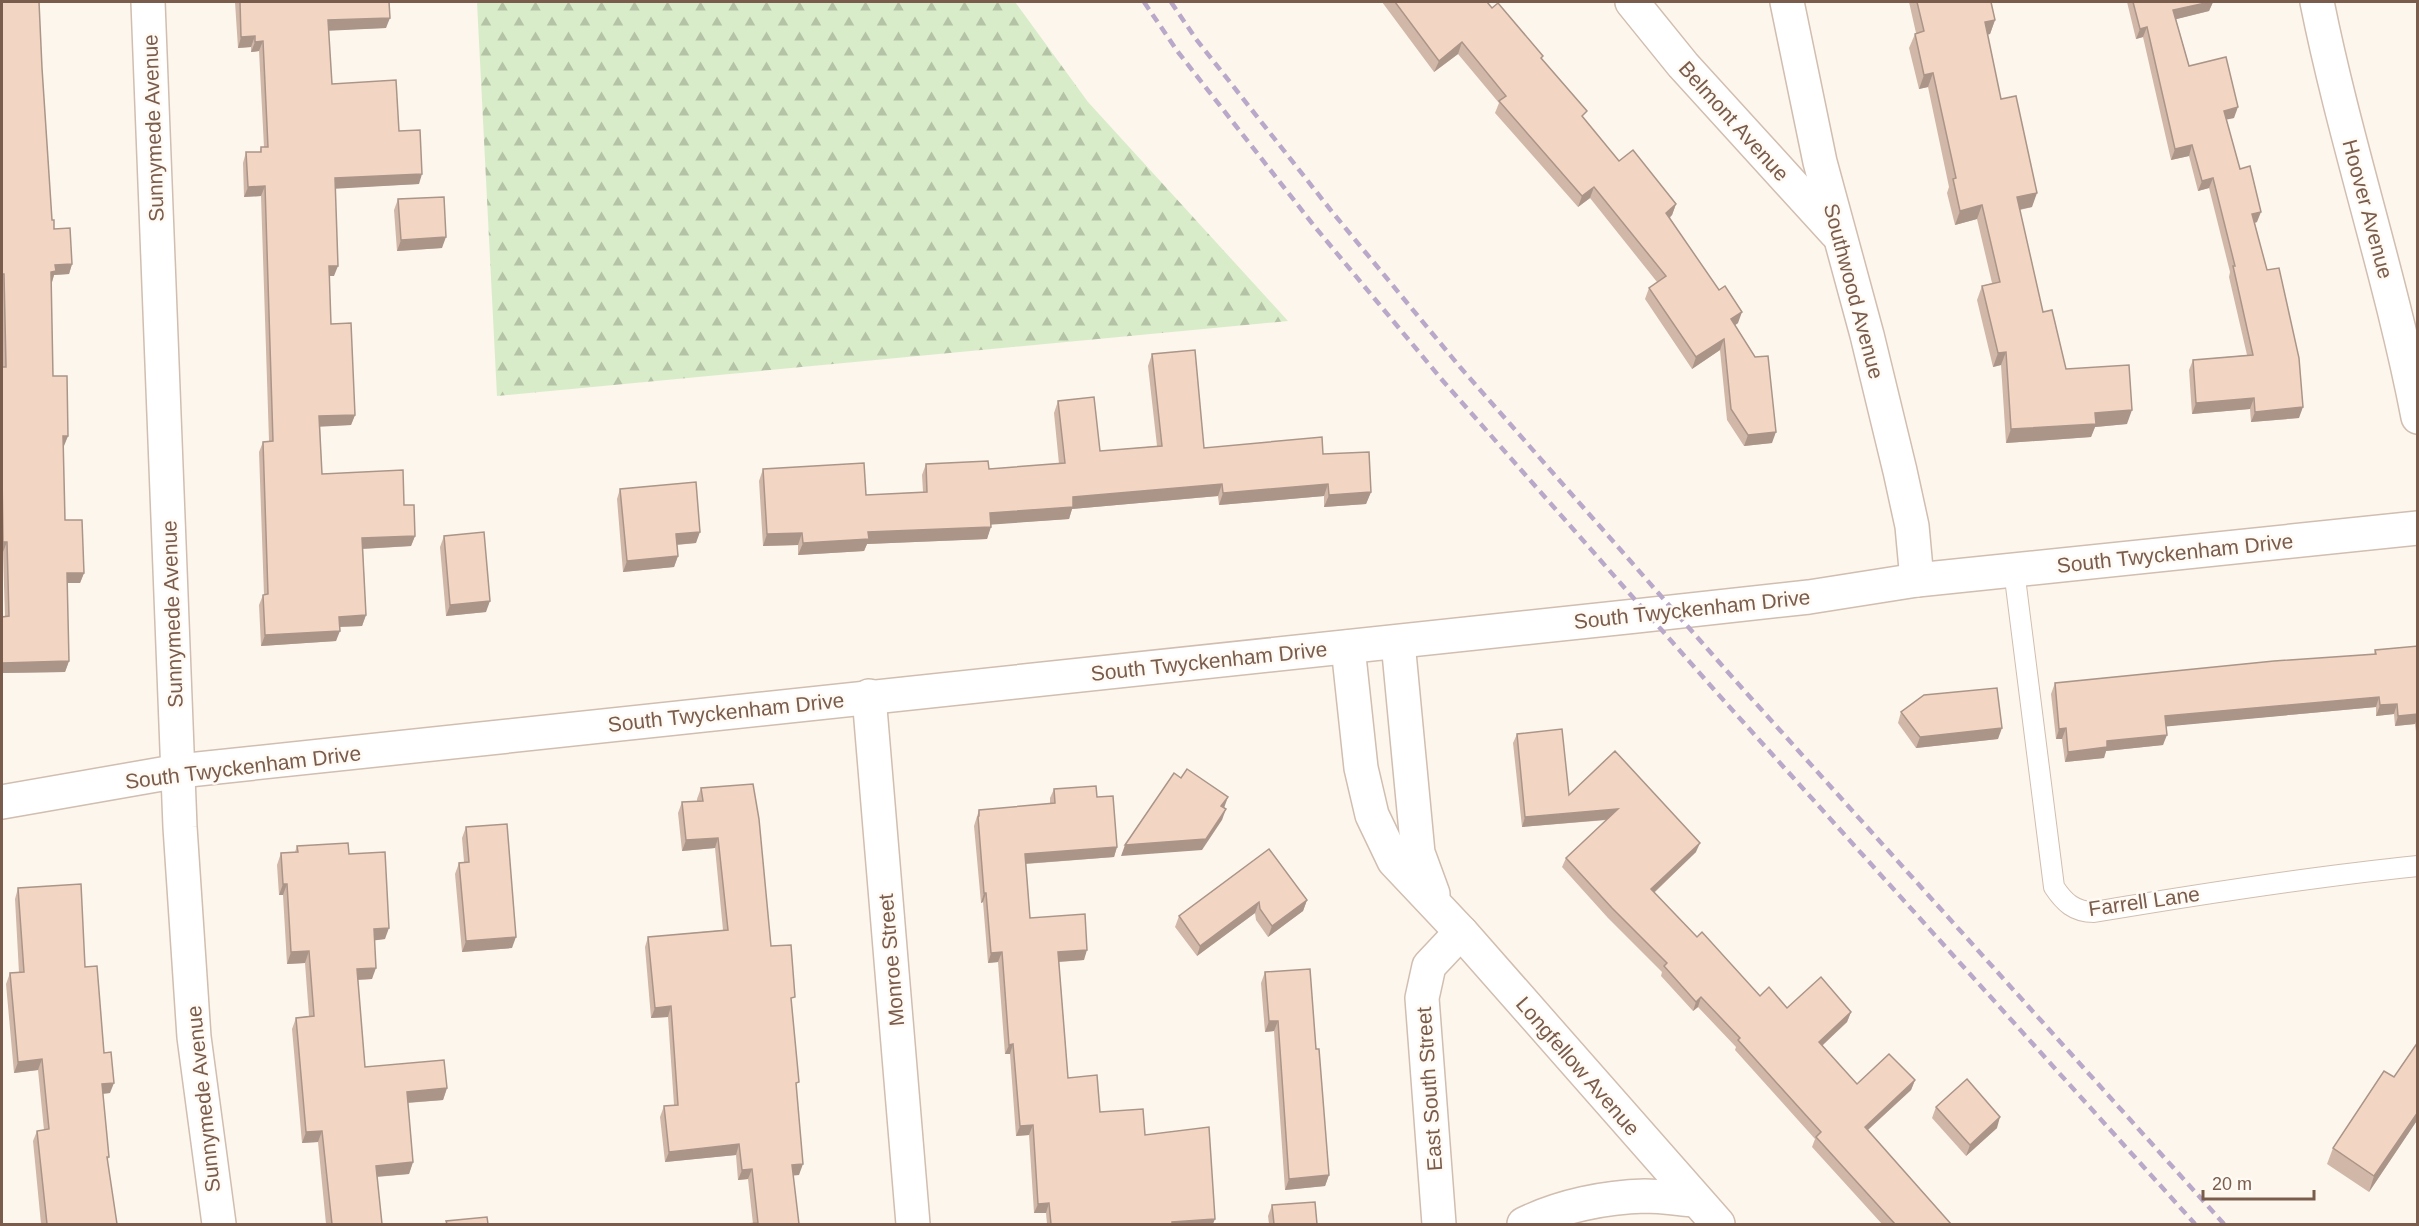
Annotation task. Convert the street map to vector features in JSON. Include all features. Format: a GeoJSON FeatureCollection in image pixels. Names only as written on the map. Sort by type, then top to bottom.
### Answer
{"type":"FeatureCollection","features":[{"type":"Feature","properties":{"kind":"street","name":"Sunnymede Avenue"},"geometry":{"type":"LineString","coordinates":[[148,2],[179,771],[195,1037],[219,1224]]}},
{"type":"Feature","properties":{"kind":"street","name":"Belmont Avenue"},"geometry":{"type":"LineString","coordinates":[[1632,2],[1683,65],[1839,237]]}},
{"type":"Feature","properties":{"kind":"street","name":"Southwood Avenue"},"geometry":{"type":"LineString","coordinates":[[1787,2],[1818,150],[1839,237],[1867,335],[1905,493],[1912,526],[1917,580]]}},
{"type":"Feature","properties":{"kind":"street","name":"Hoover Avenue"},"geometry":{"type":"LineString","coordinates":[[2317,2],[2343,119],[2394,307],[2418,417]]}},
{"type":"Feature","properties":{"kind":"street","name":"South Twyckenham Drive"},"geometry":{"type":"LineString","coordinates":[[2,802],[179,771],[870,696],[1398,642],[1809,597],[1917,580],[2418,528]]}},
{"type":"Feature","properties":{"kind":"street","name":"Longfellow Avenue"},"geometry":{"type":"LineString","coordinates":[[1398,642],[1418,853],[1438,907]]}},
{"type":"Feature","properties":{"kind":"street","name":"Longfellow Avenue"},"geometry":{"type":"LineString","coordinates":[[1348,647],[1361,768],[1372,815],[1394,861],[1461,932],[1718,1224]]}},
{"type":"Feature","properties":{"kind":"street","name":"Monroe Street"},"geometry":{"type":"LineString","coordinates":[[870,696],[913,1224]]}},
{"type":"Feature","properties":{"kind":"street","name":"East South Street"},"geometry":{"type":"LineString","coordinates":[[1439,1224],[1422,998],[1429,966],[1461,932]]}},
{"type":"Feature","properties":{"kind":"street"},"geometry":{"type":"LineString","coordinates":[[1524,1224],[1562,1208],[1603,1201],[1646,1196],[1696,1200]]}},
{"type":"Feature","properties":{"kind":"lane","name":"Farrell Lane"},"geometry":{"type":"LineString","coordinates":[[2014,570],[2054,887],[2064,903],[2083,912],[2094,912],[2229,889],[2418,866]]}},
{"type":"Feature","properties":{"kind":"green space"},"geometry":{"type":"Polygon","coordinates":[[[477,2],[1015,2],[1088,102],[1288,321],[497,396],[477,2]]]}},
{"type":"Feature","properties":{"kind":"building"},"geometry":{"type":"Polygon","coordinates":[[[2,2],[39,2],[52,220],[54,220],[54,229],[70,228],[72,264],[55,265],[56,271],[51,272],[53,376],[67,376],[68,436],[63,436],[65,520],[82,520],[84,573],[67,573],[69,661],[2,663],[2,617],[9,616],[7,542],[3,542],[2,474],[2,367],[6,367],[4,274],[2,274],[2,2]]]}},
{"type":"Feature","properties":{"kind":"building"},"geometry":{"type":"Polygon","coordinates":[[[240,2],[389,2],[390,18],[328,20],[332,84],[396,80],[399,131],[420,130],[422,174],[335,178],[338,266],[329,266],[331,324],[351,323],[355,415],[319,416],[322,474],[403,470],[404,505],[414,505],[415,536],[362,538],[366,615],[339,617],[340,631],[265,635],[263,595],[268,594],[263,442],[273,441],[265,186],[248,187],[246,152],[261,152],[261,147],[268,147],[263,41],[255,42],[255,36],[241,37],[240,2]]]}},
{"type":"Feature","properties":{"kind":"building"},"geometry":{"type":"Polygon","coordinates":[[[1395,2],[1487,2],[1492,8],[1498,3],[1587,111],[1582,116],[1619,161],[1633,150],[1676,204],[1666,213],[1719,290],[1725,286],[1742,312],[1731,319],[1755,357],[1768,356],[1776,432],[1748,435],[1731,409],[1724,339],[1696,357],[1649,288],[1666,276],[1594,187],[1582,196],[1499,101],[1506,96],[1462,42],[1439,61],[1395,2]]]}},
{"type":"Feature","properties":{"kind":"building"},"geometry":{"type":"Polygon","coordinates":[[[1917,2],[1991,2],[1995,20],[1985,22],[2001,99],[2016,96],[2037,193],[2017,197],[2043,312],[2052,310],[2066,369],[2129,365],[2132,410],[2095,413],[2096,424],[2011,429],[2006,352],[1998,353],[1982,286],[2000,282],[1982,205],[1960,211],[1953,179],[1956,178],[1933,73],[1924,75],[1915,34],[1924,31],[1917,2]]]}},
{"type":"Feature","properties":{"kind":"building"},"geometry":{"type":"Polygon","coordinates":[[[2133,2],[2210,2],[2173,10],[2189,66],[2226,57],[2238,107],[2224,111],[2240,169],[2250,166],[2261,212],[2252,214],[2267,270],[2279,268],[2299,358],[2303,407],[2255,412],[2254,398],[2196,403],[2193,360],[2253,355],[2233,266],[2235,266],[2213,178],[2202,181],[2192,145],[2175,149],[2147,27],[2140,29],[2133,2]]]}},
{"type":"Feature","properties":{"kind":"building"},"geometry":{"type":"Polygon","coordinates":[[[444,197],[446,237],[401,240],[398,199],[444,197]]]}},
{"type":"Feature","properties":{"kind":"building"},"geometry":{"type":"Polygon","coordinates":[[[1195,350],[1204,448],[1322,437],[1323,454],[1369,452],[1371,492],[1329,495],[1328,484],[1223,493],[1222,484],[1073,497],[1073,507],[990,513],[991,527],[868,532],[869,539],[803,543],[802,533],[767,534],[763,469],[864,463],[866,495],[927,492],[926,464],[988,461],[989,469],[1065,463],[1058,401],[1094,397],[1100,451],[1162,446],[1152,354],[1195,350]]]}},
{"type":"Feature","properties":{"kind":"building"},"geometry":{"type":"Polygon","coordinates":[[[696,482],[700,532],[676,534],[678,556],[627,561],[620,489],[696,482]]]}},
{"type":"Feature","properties":{"kind":"building"},"geometry":{"type":"Polygon","coordinates":[[[484,532],[490,601],[450,605],[444,536],[484,532]]]}},
{"type":"Feature","properties":{"kind":"building"},"geometry":{"type":"Polygon","coordinates":[[[2418,646],[2418,714],[2398,716],[2397,704],[2380,705],[2379,697],[2165,716],[2167,735],[2107,741],[2107,747],[2068,752],[2066,728],[2059,729],[2055,683],[2274,661],[2376,654],[2375,650],[2418,646]]]}},
{"type":"Feature","properties":{"kind":"building"},"geometry":{"type":"Polygon","coordinates":[[[1997,688],[2002,728],[1920,737],[1901,712],[1924,695],[1997,688]]]}},
{"type":"Feature","properties":{"kind":"building"},"geometry":{"type":"Polygon","coordinates":[[[1562,729],[1569,795],[1615,751],[1700,843],[1651,889],[1697,937],[1702,932],[1760,996],[1769,987],[1787,1008],[1821,977],[1851,1012],[1819,1042],[1857,1084],[1889,1054],[1915,1080],[1865,1127],[1951,1224],[1895,1224],[1816,1137],[1821,1132],[1738,1040],[1740,1038],[1701,997],[1696,1002],[1664,966],[1667,963],[1566,858],[1618,809],[1525,817],[1517,734],[1562,729]]]}},
{"type":"Feature","properties":{"kind":"building"},"geometry":{"type":"Polygon","coordinates":[[[1187,769],[1228,797],[1221,806],[1226,809],[1206,839],[1125,845],[1174,773],[1181,778],[1187,769]]]}},
{"type":"Feature","properties":{"kind":"building"},"geometry":{"type":"Polygon","coordinates":[[[753,784],[759,819],[771,946],[791,945],[795,997],[791,998],[799,1082],[796,1083],[803,1164],[792,1165],[799,1224],[747,1224],[758,1223],[752,1169],[742,1170],[739,1144],[669,1152],[664,1106],[678,1105],[671,1006],[655,1008],[648,937],[728,930],[718,838],[686,840],[682,802],[703,801],[701,788],[753,784]]]}},
{"type":"Feature","properties":{"kind":"building"},"geometry":{"type":"Polygon","coordinates":[[[1096,786],[1097,797],[1113,796],[1117,847],[1025,854],[1030,918],[1085,914],[1087,950],[1058,952],[1068,1078],[1097,1075],[1100,1112],[1143,1109],[1145,1135],[1209,1127],[1215,1219],[1172,1222],[1172,1224],[1051,1224],[1049,1203],[1038,1204],[1033,1125],[1020,1126],[1013,1044],[1009,1045],[1002,952],[991,953],[978,817],[979,810],[1055,803],[1054,789],[1096,786]]]}},
{"type":"Feature","properties":{"kind":"building"},"geometry":{"type":"Polygon","coordinates":[[[507,824],[516,937],[466,941],[459,863],[469,862],[466,827],[507,824]]]}},
{"type":"Feature","properties":{"kind":"building"},"geometry":{"type":"Polygon","coordinates":[[[348,843],[349,854],[385,852],[389,928],[374,929],[376,968],[357,969],[365,1067],[444,1060],[447,1088],[407,1092],[413,1162],[376,1166],[382,1224],[332,1224],[322,1131],[306,1132],[296,1018],[314,1016],[309,951],[291,952],[287,884],[283,884],[281,853],[298,852],[297,846],[348,843]]]}},
{"type":"Feature","properties":{"kind":"building"},"geometry":{"type":"Polygon","coordinates":[[[1269,849],[1307,900],[1272,926],[1260,909],[1259,902],[1200,946],[1179,916],[1269,849]]]}},
{"type":"Feature","properties":{"kind":"building"},"geometry":{"type":"Polygon","coordinates":[[[81,884],[85,967],[97,966],[104,1053],[111,1052],[114,1083],[102,1084],[109,1157],[107,1157],[117,1224],[47,1224],[37,1131],[49,1129],[42,1059],[18,1062],[10,973],[24,972],[18,888],[81,884]]]}},
{"type":"Feature","properties":{"kind":"building"},"geometry":{"type":"Polygon","coordinates":[[[1310,969],[1329,1175],[1289,1179],[1278,1021],[1269,1021],[1265,972],[1310,969]]]}},
{"type":"Feature","properties":{"kind":"building"},"geometry":{"type":"Polygon","coordinates":[[[2418,1042],[2418,1112],[2374,1176],[2333,1148],[2384,1071],[2394,1077],[2418,1042]]]}},
{"type":"Feature","properties":{"kind":"building"},"geometry":{"type":"Polygon","coordinates":[[[1967,1079],[2000,1117],[1970,1145],[1936,1107],[1967,1079]]]}},
{"type":"Feature","properties":{"kind":"building"},"geometry":{"type":"Polygon","coordinates":[[[1315,1202],[1317,1224],[1274,1224],[1272,1205],[1315,1202]]]}},
{"type":"Feature","properties":{"kind":"building"},"geometry":{"type":"Polygon","coordinates":[[[487,1217],[488,1224],[447,1224],[446,1221],[487,1217]]]}},
{"type":"Feature","properties":{"kind":"railway"},"geometry":{"type":"LineString","coordinates":[[1144,2],[1178,52],[1315,227],[1443,381],[1717,693],[2195,1224]]}},
{"type":"Feature","properties":{"kind":"railway"},"geometry":{"type":"LineString","coordinates":[[1171,2],[1196,39],[1333,213],[1460,367],[1733,678],[2224,1224]]}}]}
